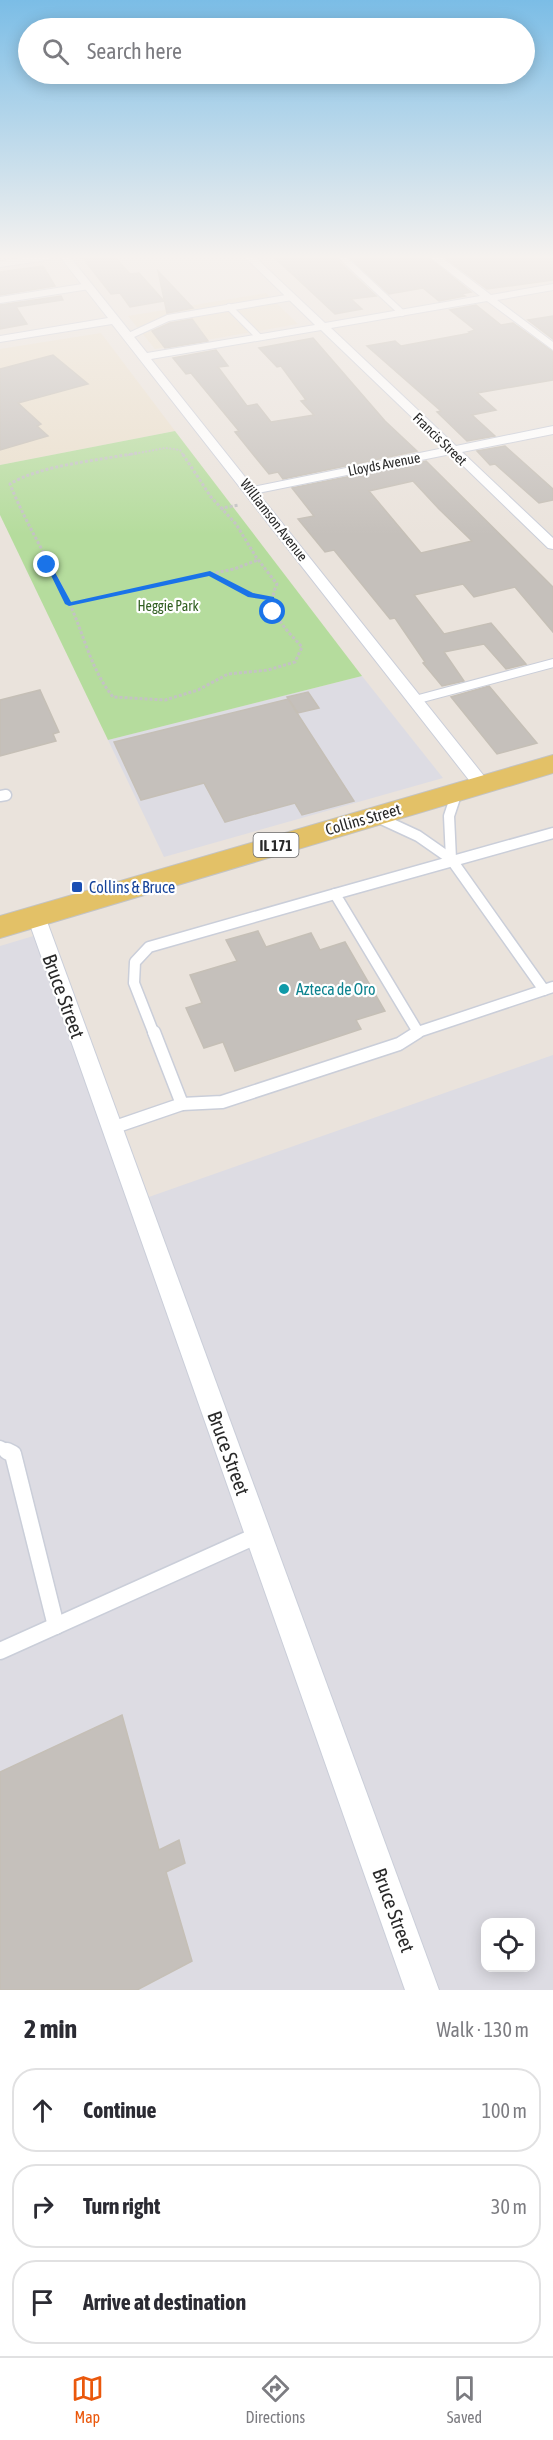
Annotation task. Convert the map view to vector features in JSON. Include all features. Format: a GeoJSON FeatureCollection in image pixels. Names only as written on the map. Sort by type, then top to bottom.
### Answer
{"type":"FeatureCollection","features":[{"type":"Feature","properties":{"kind":"main road","name":"Collins Street"},"geometry":{"type":"LineString","coordinates":[[0,927],[553,764]]}},
{"type":"Feature","properties":{"kind":"street","name":"Williamson Avenue"},"geometry":{"type":"LineString","coordinates":[[140,350],[248,497],[415,700],[469,788]]}},
{"type":"Feature","properties":{"kind":"street"},"geometry":{"type":"LineString","coordinates":[[145,357],[188,350]]}},
{"type":"Feature","properties":{"kind":"street","name":"Francis Street"},"geometry":{"type":"LineString","coordinates":[[348,350],[553,545]]}},
{"type":"Feature","properties":{"kind":"street","name":"Lloyds Avenue"},"geometry":{"type":"LineString","coordinates":[[248,497],[553,430]]}},
{"type":"Feature","properties":{"kind":"street","name":"Bruce Street"},"geometry":{"type":"LineString","coordinates":[[36,916],[422,1990]]}},
{"type":"Feature","properties":{"kind":"lane"},"geometry":{"type":"LineString","coordinates":[[415,700],[553,663]]}},
{"type":"Feature","properties":{"kind":"lane"},"geometry":{"type":"LineString","coordinates":[[451,860],[449,816],[469,788]]}},
{"type":"Feature","properties":{"kind":"lane"},"geometry":{"type":"LineString","coordinates":[[112,1128],[182,1104],[222,1102],[399,1044],[418,1032],[548,988],[451,860],[418,836],[374,816]]}},
{"type":"Feature","properties":{"kind":"lane"},"geometry":{"type":"LineString","coordinates":[[182,1104],[134,983],[135,962],[149,948],[451,860],[553,833]]}},
{"type":"Feature","properties":{"kind":"lane"},"geometry":{"type":"LineString","coordinates":[[335,894],[418,1032]]}},
{"type":"Feature","properties":{"kind":"lane"},"geometry":{"type":"LineString","coordinates":[[0,1447],[13,1455],[56,1626]]}},
{"type":"Feature","properties":{"kind":"lane"},"geometry":{"type":"LineString","coordinates":[[0,1651],[258,1535]]}},
{"type":"Feature","properties":{"kind":"path"},"geometry":{"type":"LineString","coordinates":[[165,448],[180,450],[211,497],[222,508],[236,524],[277,584],[271,593],[273,612],[302,648],[295,662],[268,670],[228,674],[198,690],[165,700],[113,698],[104,687],[69,604],[19,511],[10,484],[18,479],[65,466],[165,448]]}},
{"type":"Feature","properties":{"kind":"path"},"geometry":{"type":"LineString","coordinates":[[222,508],[248,497]]}},
{"type":"Feature","properties":{"kind":"path"},"geometry":{"type":"LineString","coordinates":[[69,604],[260,561]]}},
{"type":"Feature","properties":{"kind":"path"},"geometry":{"type":"LineString","coordinates":[[210,573],[251,595],[272,599]]}},
{"type":"Feature","properties":{"kind":"shaded area"},"geometry":{"type":"Polygon","coordinates":[[[0,350],[114,350],[175,431],[0,465],[0,350]]]}},
{"type":"Feature","properties":{"kind":"shaded area"},"geometry":{"type":"Polygon","coordinates":[[[362,676],[443,778],[164,857],[108,740],[362,676]]]}},
{"type":"Feature","properties":{"kind":"shaded area"},"geometry":{"type":"Polygon","coordinates":[[[40,934],[129,1204],[553,1055],[553,1990],[0,1990],[0,946],[40,934]]]}},
{"type":"Feature","properties":{"kind":"green space","name":"Heggie Park"},"geometry":{"type":"Polygon","coordinates":[[[175,431],[362,676],[108,740],[0,515],[0,465],[175,431]]]}},
{"type":"Feature","properties":{"kind":"building"},"geometry":{"type":"Polygon","coordinates":[[[216,350],[228,366],[218,367],[247,406],[257,404],[271,422],[314,415],[301,401],[306,400],[281,366],[277,367],[261,350],[323,350],[385,421],[417,451],[283,479],[278,472],[269,474],[235,432],[239,431],[191,373],[186,374],[173,358],[216,350]]]}},
{"type":"Feature","properties":{"kind":"building"},"geometry":{"type":"Polygon","coordinates":[[[371,350],[550,350],[553,352],[553,380],[477,393],[496,410],[472,415],[495,436],[467,441],[437,412],[441,411],[371,350]]]}},
{"type":"Feature","properties":{"kind":"building"},"geometry":{"type":"Polygon","coordinates":[[[53,355],[88,384],[18,403],[41,424],[37,426],[48,436],[0,450],[0,369],[53,355]]]}},
{"type":"Feature","properties":{"kind":"building"},"geometry":{"type":"Polygon","coordinates":[[[505,446],[553,489],[553,500],[539,503],[495,464],[490,465],[477,451],[505,446]]]}},
{"type":"Feature","properties":{"kind":"building"},"geometry":{"type":"Polygon","coordinates":[[[426,461],[553,587],[553,632],[515,587],[474,597],[463,584],[414,595],[444,634],[491,623],[526,664],[506,669],[484,644],[444,652],[464,681],[442,686],[423,663],[425,662],[395,618],[390,619],[334,550],[325,552],[298,519],[314,516],[292,488],[426,461]],[[413,481],[369,491],[421,553],[472,541],[413,481]]]}},
{"type":"Feature","properties":{"kind":"building"},"geometry":{"type":"Polygon","coordinates":[[[489,686],[537,743],[497,754],[451,697],[489,686]]]}},
{"type":"Feature","properties":{"kind":"building"},"geometry":{"type":"Polygon","coordinates":[[[40,690],[59,732],[53,734],[56,741],[0,756],[0,700],[40,690]]]}},
{"type":"Feature","properties":{"kind":"building"},"geometry":{"type":"Polygon","coordinates":[[[308,692],[319,708],[298,713],[287,697],[308,692]]]}},
{"type":"Feature","properties":{"kind":"building"},"geometry":{"type":"Polygon","coordinates":[[[288,699],[354,801],[302,815],[295,803],[225,822],[204,783],[141,800],[114,742],[288,699]]]}},
{"type":"Feature","properties":{"kind":"building","name":"Azteca de Oro"},"geometry":{"type":"Polygon","coordinates":[[[258,931],[266,947],[311,933],[320,950],[345,942],[385,1011],[356,1020],[361,1029],[235,1071],[223,1042],[204,1048],[186,1008],[202,1003],[190,975],[237,961],[226,940],[258,931]]]}},
{"type":"Feature","properties":{"kind":"building"},"geometry":{"type":"Polygon","coordinates":[[[122,1715],[159,1850],[179,1840],[185,1863],[166,1872],[192,1961],[137,1990],[0,1990],[0,1772],[122,1715]]]}},
{"type":"Feature","properties":{"kind":"place","name":"Collins & Bruce"},"geometry":{"type":"Point","coordinates":[77,887]}},
{"type":"Feature","properties":{"kind":"place","name":"Azteca de Oro"},"geometry":{"type":"Point","coordinates":[284,989]}},
{"type":"Feature","properties":{"kind":"route"},"geometry":{"type":"LineString","coordinates":[[47,565],[69,604],[210,573],[251,595],[272,599],[273,612]]}}]}
